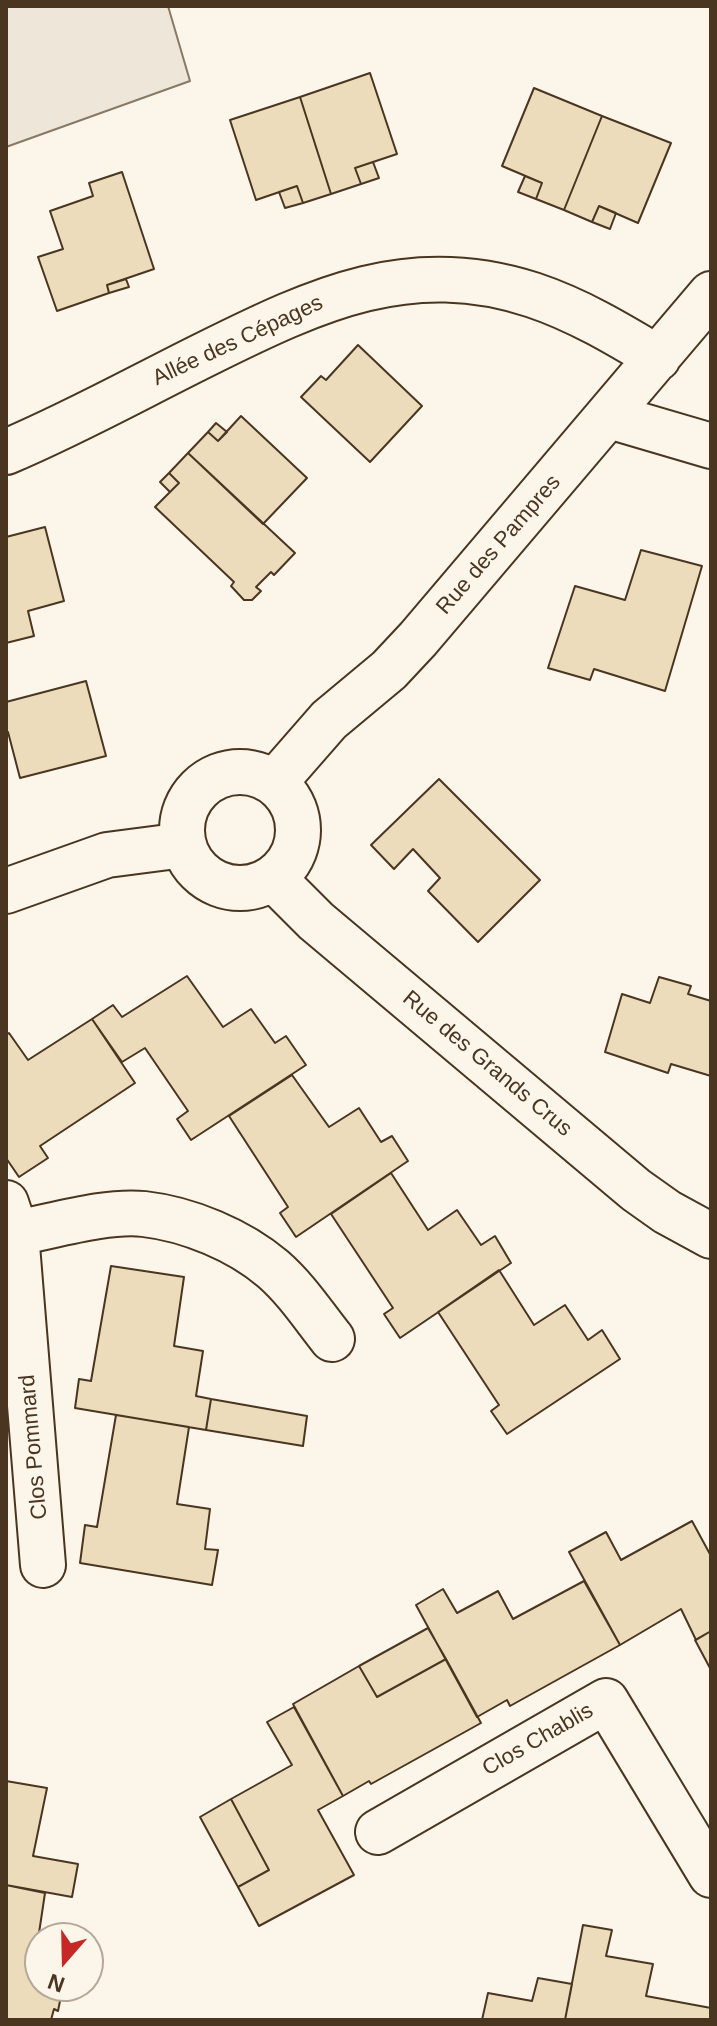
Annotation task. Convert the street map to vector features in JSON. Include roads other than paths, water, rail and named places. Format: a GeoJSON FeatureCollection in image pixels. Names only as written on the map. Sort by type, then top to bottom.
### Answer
{"type":"FeatureCollection","features":[{"type":"Feature","properties":{"kind":"street","name":"Allée des Cépages"},"geometry":{"type":"LineString","coordinates":[[6,452],[276,319],[342,293],[382,284],[418,279],[460,281],[532,295],[607,328],[658,358]]}},
{"type":"Feature","properties":{"kind":"street","name":"Rue des Pampres"},"geometry":{"type":"LineString","coordinates":[[274,783],[329,720],[389,670],[418,639],[711,294]]}},
{"type":"Feature","properties":{"kind":"street"},"geometry":{"type":"LineString","coordinates":[[609,416],[711,446]]}},
{"type":"Feature","properties":{"kind":"street"},"geometry":{"type":"LineString","coordinates":[[244,772],[274,783],[295,810],[298,831],[289,863],[273,878],[253,888],[220,885],[210,880],[193,865],[184,845],[185,812],[204,785],[222,775],[244,772]]}},
{"type":"Feature","properties":{"kind":"street"},"geometry":{"type":"LineString","coordinates":[[6,891],[107,855],[184,845]]}},
{"type":"Feature","properties":{"kind":"street","name":"Rue des Grands Crus"},"geometry":{"type":"LineString","coordinates":[[273,878],[316,921],[636,1190],[667,1212],[711,1236]]}},
{"type":"Feature","properties":{"kind":"street","name":"Clos Pommard"},"geometry":{"type":"LineString","coordinates":[[43,1565],[11,1218],[143,1214],[181,1222],[244,1248],[271,1267],[332,1339]]}},
{"type":"Feature","properties":{"kind":"street","name":"Clos Chablis"},"geometry":{"type":"LineString","coordinates":[[378,1832],[606,1701],[711,1875]]}}]}
